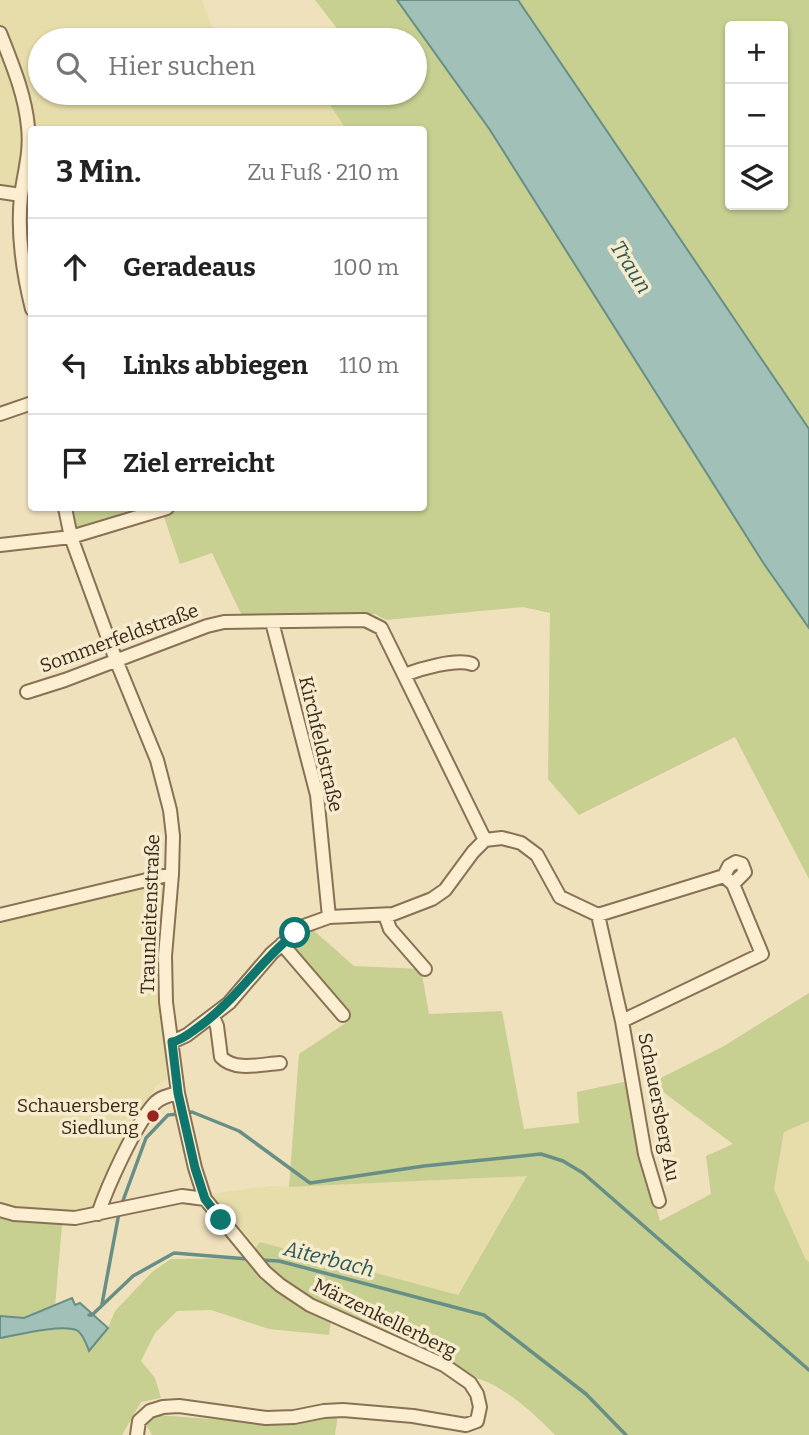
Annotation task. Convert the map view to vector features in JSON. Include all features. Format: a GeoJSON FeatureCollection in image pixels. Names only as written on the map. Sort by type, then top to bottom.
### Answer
{"type":"FeatureCollection","features":[{"type":"Feature","properties":{"kind":"street"},"geometry":{"type":"LineString","coordinates":[[0,33],[21,88],[28,136]]}},
{"type":"Feature","properties":{"kind":"street"},"geometry":{"type":"LineString","coordinates":[[28,159],[21,242],[28,294]]}},
{"type":"Feature","properties":{"kind":"street"},"geometry":{"type":"LineString","coordinates":[[0,192],[25,189]]}},
{"type":"Feature","properties":{"kind":"street"},"geometry":{"type":"LineString","coordinates":[[0,414],[28,404]]}},
{"type":"Feature","properties":{"kind":"street","name":"Traunleitenstraße"},"geometry":{"type":"LineString","coordinates":[[66,511],[71,537],[165,787],[173,836],[165,956],[166,1002],[180,1097],[205,1199],[265,1272]]}},
{"type":"Feature","properties":{"kind":"street"},"geometry":{"type":"LineString","coordinates":[[0,545],[71,537],[157,511]]}},
{"type":"Feature","properties":{"kind":"street","name":"Sommerfeldstraße"},"geometry":{"type":"LineString","coordinates":[[27,692],[224,622],[365,620],[381,628],[485,840]]}},
{"type":"Feature","properties":{"kind":"street","name":"Kirchfeldstraße"},"geometry":{"type":"LineString","coordinates":[[272,622],[317,796],[329,917]]}},
{"type":"Feature","properties":{"kind":"street"},"geometry":{"type":"LineString","coordinates":[[404,675],[464,661],[472,664]]}},
{"type":"Feature","properties":{"kind":"street"},"geometry":{"type":"LineString","coordinates":[[172,1042],[180,1040],[213,1017],[282,944],[304,926],[329,917],[384,915],[411,908],[439,895],[485,840],[502,838],[521,843],[537,855],[560,897],[598,915]]}},
{"type":"Feature","properties":{"kind":"street"},"geometry":{"type":"LineString","coordinates":[[0,915],[172,874]]}},
{"type":"Feature","properties":{"kind":"street","name":"Schauersberg Au"},"geometry":{"type":"LineString","coordinates":[[622,1021],[762,954],[728,880],[598,915],[622,1021],[645,1154],[659,1201]]}},
{"type":"Feature","properties":{"kind":"street"},"geometry":{"type":"LineString","coordinates":[[384,915],[390,929],[425,970]]}},
{"type":"Feature","properties":{"kind":"street"},"geometry":{"type":"LineString","coordinates":[[282,944],[343,1015]]}},
{"type":"Feature","properties":{"kind":"street"},"geometry":{"type":"LineString","coordinates":[[213,1017],[224,1060],[241,1066],[280,1063]]}},
{"type":"Feature","properties":{"kind":"street"},"geometry":{"type":"LineString","coordinates":[[103,1213],[133,1138],[154,1103],[163,1097],[180,1097]]}},
{"type":"Feature","properties":{"kind":"street"},"geometry":{"type":"LineString","coordinates":[[0,1210],[51,1218],[75,1218],[181,1196],[205,1199]]}},
{"type":"Feature","properties":{"kind":"street","name":"Märzenkellerberg"},"geometry":{"type":"LineString","coordinates":[[138,1435],[139,1421],[150,1411],[171,1406],[266,1418],[343,1410],[413,1416],[467,1425],[477,1421],[480,1407],[477,1394],[470,1383],[444,1365],[310,1304],[265,1272]]}},
{"type":"Feature","properties":{"kind":"shaded area"},"geometry":{"type":"Polygon","coordinates":[[[0,0],[202,0],[212,28],[28,28],[28,105],[330,105],[344,126],[28,126],[28,186],[0,185],[0,0]]]}},
{"type":"Feature","properties":{"kind":"shaded area"},"geometry":{"type":"Polygon","coordinates":[[[154,881],[163,891],[159,988],[167,1079],[156,1086],[88,1213],[63,1215],[0,1206],[0,921],[154,881]]]}},
{"type":"Feature","properties":{"kind":"shaded area"},"geometry":{"type":"Polygon","coordinates":[[[809,1121],[809,1262],[774,1189],[784,1132],[809,1121]]]}},
{"type":"Feature","properties":{"kind":"shaded area"},"geometry":{"type":"Polygon","coordinates":[[[527,1176],[457,1295],[260,1242],[254,1250],[210,1194],[271,1186],[527,1176]]]}},
{"type":"Feature","properties":{"kind":"green space"},"geometry":{"type":"Polygon","coordinates":[[[315,0],[397,0],[417,28],[337,28],[315,0]]]}},
{"type":"Feature","properties":{"kind":"green space"},"geometry":{"type":"Polygon","coordinates":[[[518,0],[809,0],[809,429],[518,0]]]}},
{"type":"Feature","properties":{"kind":"green space"},"geometry":{"type":"Polygon","coordinates":[[[427,42],[490,130],[764,564],[809,628],[809,879],[735,737],[579,815],[548,779],[550,613],[523,607],[386,620],[375,614],[242,616],[212,553],[180,564],[162,511],[427,511],[427,126],[344,126],[330,105],[427,105],[427,42]]]}},
{"type":"Feature","properties":{"kind":"green space"},"geometry":{"type":"Polygon","coordinates":[[[71,511],[162,511],[75,534],[71,511]]]}},
{"type":"Feature","properties":{"kind":"green space"},"geometry":{"type":"Polygon","coordinates":[[[311,928],[354,966],[421,969],[429,1014],[502,1011],[524,1129],[579,1123],[577,1092],[628,1081],[641,1153],[660,1221],[711,1194],[706,1156],[733,1144],[651,1083],[724,1046],[809,993],[809,1121],[784,1132],[774,1189],[809,1262],[809,1435],[555,1435],[526,1408],[491,1384],[467,1376],[332,1312],[329,1335],[269,1329],[211,1310],[177,1311],[155,1333],[141,1361],[155,1378],[161,1398],[141,1402],[122,1435],[0,1435],[0,1338],[40,1330],[71,1329],[81,1335],[88,1350],[108,1328],[115,1311],[152,1272],[171,1259],[242,1258],[260,1242],[458,1295],[527,1176],[289,1187],[299,1054],[350,1020],[292,946],[311,928]]]}},
{"type":"Feature","properties":{"kind":"green space"},"geometry":{"type":"Polygon","coordinates":[[[0,1216],[62,1225],[55,1306],[24,1318],[0,1316],[0,1216]]]}},
{"type":"Feature","properties":{"kind":"green space"},"geometry":{"type":"Polygon","coordinates":[[[338,1414],[335,1435],[152,1435],[146,1424],[156,1415],[279,1424],[305,1422],[338,1414]]]}},
{"type":"Feature","properties":{"kind":"water","name":"Traun"},"geometry":{"type":"Polygon","coordinates":[[[397,0],[518,0],[809,429],[809,628],[764,564],[490,130],[427,42],[427,28],[417,28],[397,0]]]}},
{"type":"Feature","properties":{"kind":"water"},"geometry":{"type":"Polygon","coordinates":[[[72,1298],[75,1305],[80,1303],[108,1328],[89,1351],[82,1335],[72,1329],[40,1330],[0,1338],[0,1316],[24,1318],[72,1298]]]}},
{"type":"Feature","properties":{"kind":"waterway"},"geometry":{"type":"LineString","coordinates":[[187,1113],[192,1112],[239,1131],[310,1183],[424,1166],[541,1154],[563,1161],[583,1173],[809,1370]]}},
{"type":"Feature","properties":{"kind":"waterway"},"geometry":{"type":"LineString","coordinates":[[121,1206],[146,1138],[168,1115],[179,1114]]}},
{"type":"Feature","properties":{"kind":"waterway"},"geometry":{"type":"LineString","coordinates":[[102,1304],[119,1213]]}},
{"type":"Feature","properties":{"kind":"waterway","name":"Aiterbach"},"geometry":{"type":"LineString","coordinates":[[89,1315],[133,1276],[174,1253],[248,1259]]}},
{"type":"Feature","properties":{"kind":"waterway","name":"Aiterbach"},"geometry":{"type":"LineString","coordinates":[[259,1260],[279,1261],[484,1315],[586,1394],[626,1435]]}},
{"type":"Feature","properties":{"kind":"place","name":"Schauersberg Siedlung"},"geometry":{"type":"Point","coordinates":[153,1116]}},
{"type":"Feature","properties":{"kind":"route"},"geometry":{"type":"LineString","coordinates":[[221,1220],[205,1199],[195,1168],[178,1093],[172,1042],[180,1040],[229,1003],[272,953],[295,933]]}}]}
